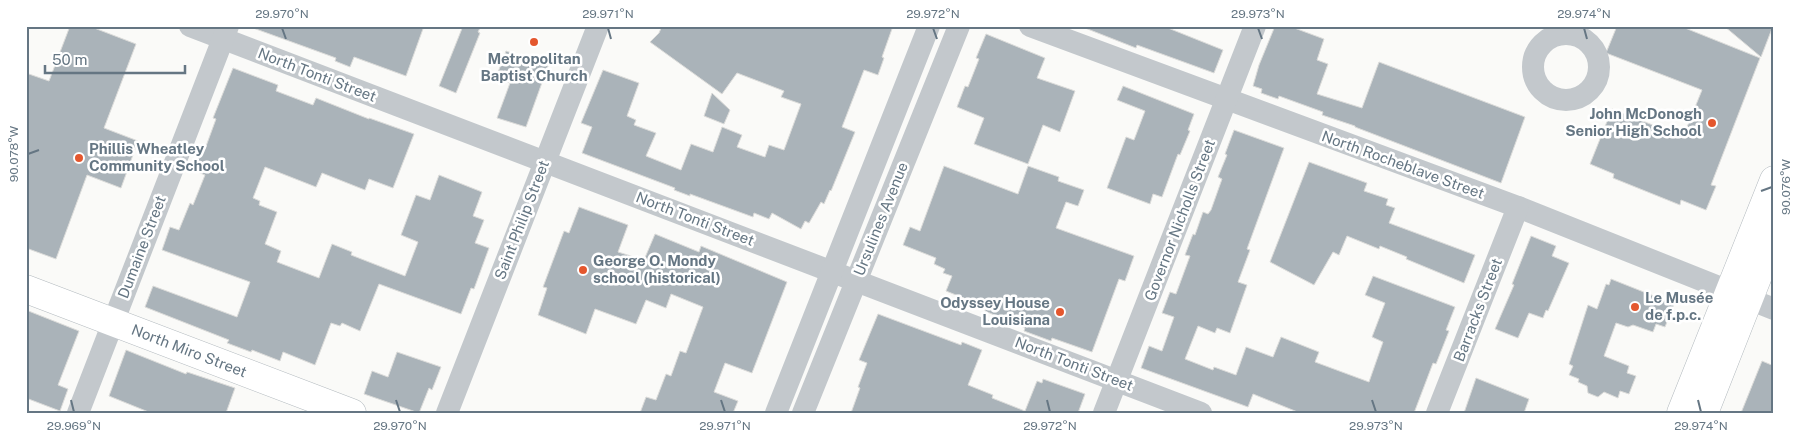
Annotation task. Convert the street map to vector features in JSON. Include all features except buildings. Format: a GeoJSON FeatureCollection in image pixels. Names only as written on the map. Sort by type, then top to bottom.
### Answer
{"type":"FeatureCollection","features":[{"type":"Feature","properties":{"kind":"street","name":"North Tonti Street"},"geometry":{"type":"LineString","coordinates":[[190,26],[225,33],[545,162],[1201,413]]}},
{"type":"Feature","properties":{"kind":"street","name":"Saint Philip Street"},"geometry":{"type":"LineString","coordinates":[[447,413],[598,26]]}},
{"type":"Feature","properties":{"kind":"street","name":"Ursulines Avenue"},"geometry":{"type":"LineString","coordinates":[[776,413],[929,26]]}},
{"type":"Feature","properties":{"kind":"street","name":"Ursulines Avenue"},"geometry":{"type":"LineString","coordinates":[[803,413],[959,26]]}},
{"type":"Feature","properties":{"kind":"street","name":"North Rocheblave Street"},"geometry":{"type":"LineString","coordinates":[[1030,26],[1518,207],[1774,309]]}},
{"type":"Feature","properties":{"kind":"street","name":"Governor Nicholls Street"},"geometry":{"type":"LineString","coordinates":[[1104,413],[1255,26]]}},
{"type":"Feature","properties":{"kind":"street","name":"Dumaine Street"},"geometry":{"type":"LineString","coordinates":[[78,413],[225,33]]}},
{"type":"Feature","properties":{"kind":"street"},"geometry":{"type":"LineString","coordinates":[[1704,413],[1774,180]]}},
{"type":"Feature","properties":{"kind":"street","name":"Barracks Street"},"geometry":{"type":"LineString","coordinates":[[1437,413],[1518,207]]}},
{"type":"Feature","properties":{"kind":"street"},"geometry":{"type":"LineString","coordinates":[[1681,413],[1739,295],[1774,235]]}},
{"type":"Feature","properties":{"kind":"street","name":"North Miro Street"},"geometry":{"type":"LineString","coordinates":[[26,289],[352,413]]}},
{"type":"Feature","properties":{"kind":"place","name":"Metropolitan Baptist Church"},"geometry":{"type":"Point","coordinates":[534,42]}},
{"type":"Feature","properties":{"kind":"place","name":"John McDonogh Senior High School"},"geometry":{"type":"Point","coordinates":[1712,123]}},
{"type":"Feature","properties":{"kind":"place","name":"Phillis Wheatley Community School"},"geometry":{"type":"Point","coordinates":[79,158]}},
{"type":"Feature","properties":{"kind":"place","name":"George O. Mondy school (historical)"},"geometry":{"type":"Point","coordinates":[583,270]}},
{"type":"Feature","properties":{"kind":"place","name":"Le Musée de f.p.c."},"geometry":{"type":"Point","coordinates":[1635,307]}},
{"type":"Feature","properties":{"kind":"place","name":"Odyssey House Louisiana"},"geometry":{"type":"Point","coordinates":[1060,312]}}]}
